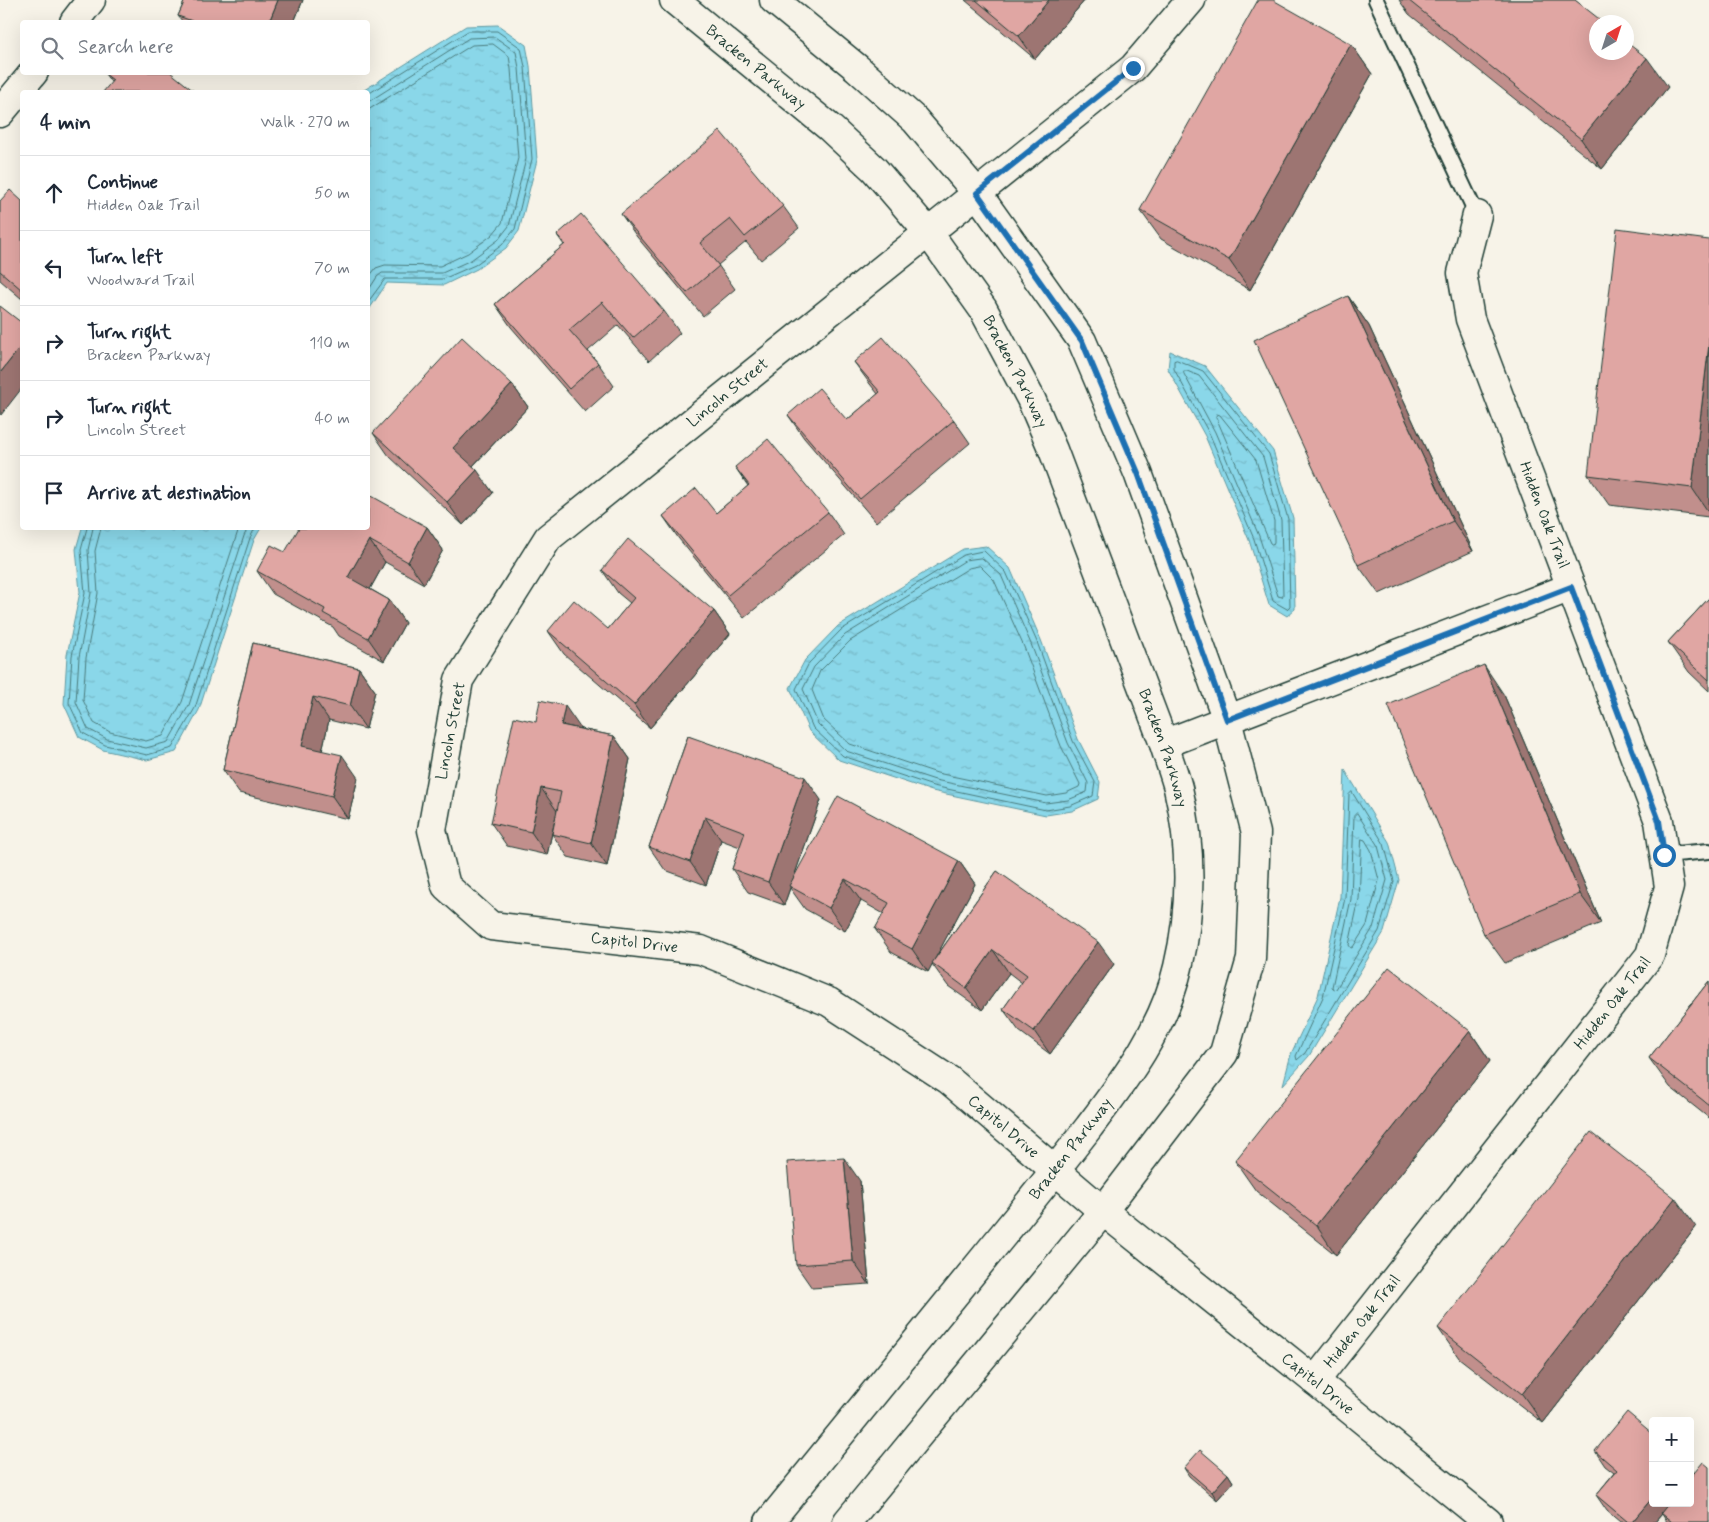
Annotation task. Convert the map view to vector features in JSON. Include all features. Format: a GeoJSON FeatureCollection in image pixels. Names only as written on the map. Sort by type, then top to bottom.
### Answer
{"type":"FeatureCollection","features":[{"type":"Feature","properties":{"kind":"street"},"geometry":{"type":"LineString","coordinates":[[76,20],[92,0]]}},
{"type":"Feature","properties":{"kind":"street","name":"Bracken Parkway"},"geometry":{"type":"LineString","coordinates":[[674,0],[829,127],[874,169],[928,232],[983,309],[1031,399],[1053,450],[1164,744],[1178,788],[1186,834],[1189,877],[1186,926],[1178,968],[1166,1005],[1149,1042],[1119,1087],[1055,1171],[768,1522]]}},
{"type":"Feature","properties":{"kind":"street"},"geometry":{"type":"LineString","coordinates":[[774,0],[896,101],[921,126],[977,193],[1082,341],[1138,473],[1227,720],[1256,833],[1251,959],[1224,1053],[1103,1211],[847,1522]]}},
{"type":"Feature","properties":{"kind":"street","name":"Lincoln Street"},"geometry":{"type":"LineString","coordinates":[[446,886],[432,830],[459,680],[548,538],[1133,68],[1191,0]]}},
{"type":"Feature","properties":{"kind":"street"},"geometry":{"type":"LineString","coordinates":[[0,113],[32,75]]}},
{"type":"Feature","properties":{"kind":"street","name":"Hidden Oak Trail"},"geometry":{"type":"LineString","coordinates":[[1315,1381],[1650,955],[1669,887],[1659,821],[1470,319],[1462,273],[1477,215]]}},
{"type":"Feature","properties":{"kind":"street"},"geometry":{"type":"LineString","coordinates":[[1164,744],[1571,587]]}},
{"type":"Feature","properties":{"kind":"street","name":"Capitol Drive"},"geometry":{"type":"LineString","coordinates":[[446,886],[491,926],[701,950],[829,1002],[948,1080],[1103,1211],[1488,1522]]}},
{"type":"Feature","properties":{"kind":"lane"},"geometry":{"type":"LineString","coordinates":[[1376,0],[1477,215]]}},
{"type":"Feature","properties":{"kind":"lane"},"geometry":{"type":"LineString","coordinates":[[1664,855],[1709,851]]}},
{"type":"Feature","properties":{"kind":"water"},"geometry":{"type":"Polygon","coordinates":[[[498,25],[526,45],[530,66],[537,160],[519,231],[506,248],[477,269],[444,285],[387,283],[370,308],[370,90],[364,90],[466,26],[498,25]]]}},
{"type":"Feature","properties":{"kind":"water"},"geometry":{"type":"Polygon","coordinates":[[[1170,351],[1205,366],[1273,451],[1293,518],[1295,609],[1287,616],[1269,605],[1249,540],[1205,436],[1168,369],[1170,351]]]}},
{"type":"Feature","properties":{"kind":"water"},"geometry":{"type":"Polygon","coordinates":[[[81,530],[260,530],[254,540],[199,710],[176,752],[147,760],[103,750],[79,737],[64,704],[67,655],[80,592],[76,549],[81,530]]]}},
{"type":"Feature","properties":{"kind":"water"},"geometry":{"type":"Polygon","coordinates":[[[986,546],[1010,568],[1041,640],[1078,739],[1100,782],[1098,799],[1072,811],[1046,815],[932,791],[839,760],[809,731],[790,688],[805,660],[838,626],[963,549],[986,546]]]}},
{"type":"Feature","properties":{"kind":"water"},"geometry":{"type":"Polygon","coordinates":[[[1345,770],[1389,842],[1399,880],[1384,932],[1309,1056],[1283,1085],[1291,1054],[1318,996],[1340,897],[1345,770]]]}},
{"type":"Feature","properties":{"kind":"building"},"geometry":{"type":"Polygon","coordinates":[[[185,0],[278,0],[270,20],[189,20],[178,16],[185,0]]]}},
{"type":"Feature","properties":{"kind":"building"},"geometry":{"type":"Polygon","coordinates":[[[976,0],[1049,0],[1019,36],[976,0]]]}},
{"type":"Feature","properties":{"kind":"building"},"geometry":{"type":"Polygon","coordinates":[[[1258,0],[1273,0],[1351,44],[1229,260],[1140,210],[1258,0]]]}},
{"type":"Feature","properties":{"kind":"building"},"geometry":{"type":"Polygon","coordinates":[[[1408,0],[1575,0],[1594,15],[1589,15],[1589,60],[1634,60],[1634,48],[1647,58],[1581,139],[1408,0]]]}},
{"type":"Feature","properties":{"kind":"building"},"geometry":{"type":"Polygon","coordinates":[[[106,75],[174,75],[192,90],[105,90],[113,80],[106,75]]]}},
{"type":"Feature","properties":{"kind":"building"},"geometry":{"type":"Polygon","coordinates":[[[720,131],[783,206],[745,237],[730,219],[700,243],[719,266],[687,293],[621,214],[720,131]]]}},
{"type":"Feature","properties":{"kind":"building"},"geometry":{"type":"Polygon","coordinates":[[[10,190],[20,199],[20,288],[0,271],[0,201],[10,190]]]}},
{"type":"Feature","properties":{"kind":"building"},"geometry":{"type":"Polygon","coordinates":[[[581,214],[664,311],[633,338],[602,302],[569,330],[598,363],[569,389],[495,304],[565,244],[557,235],[581,214]]]}},
{"type":"Feature","properties":{"kind":"building"},"geometry":{"type":"Polygon","coordinates":[[[1617,228],[1709,240],[1709,344],[1692,488],[1588,475],[1617,228]]]}},
{"type":"Feature","properties":{"kind":"building"},"geometry":{"type":"Polygon","coordinates":[[[1348,296],[1453,521],[1358,565],[1254,340],[1348,296]]]}},
{"type":"Feature","properties":{"kind":"building"},"geometry":{"type":"Polygon","coordinates":[[[0,306],[20,321],[20,348],[0,373],[0,306]]]}},
{"type":"Feature","properties":{"kind":"building"},"geometry":{"type":"Polygon","coordinates":[[[462,337],[512,384],[453,448],[477,470],[447,502],[373,433],[462,337]]]}},
{"type":"Feature","properties":{"kind":"building"},"geometry":{"type":"Polygon","coordinates":[[[883,337],[954,420],[860,499],[788,415],[819,388],[847,420],[880,392],[854,362],[883,337]]]}},
{"type":"Feature","properties":{"kind":"building"},"geometry":{"type":"Polygon","coordinates":[[[768,439],[828,512],[728,595],[663,516],[696,488],[716,513],[749,485],[735,467],[768,439]]]}},
{"type":"Feature","properties":{"kind":"building"},"geometry":{"type":"Polygon","coordinates":[[[370,495],[427,527],[408,562],[369,540],[348,577],[389,600],[368,638],[323,613],[325,609],[257,571],[271,545],[285,552],[298,530],[370,530],[370,495]]]}},
{"type":"Feature","properties":{"kind":"building"},"geometry":{"type":"Polygon","coordinates":[[[628,539],[714,611],[634,705],[548,631],[574,600],[608,629],[634,598],[602,570],[628,539]]]}},
{"type":"Feature","properties":{"kind":"building"},"geometry":{"type":"Polygon","coordinates":[[[1709,598],[1709,680],[1668,642],[1709,598]]]}},
{"type":"Feature","properties":{"kind":"building"},"geometry":{"type":"Polygon","coordinates":[[[253,643],[359,668],[350,706],[313,697],[302,746],[342,755],[332,796],[223,770],[253,643]]]}},
{"type":"Feature","properties":{"kind":"building"},"geometry":{"type":"Polygon","coordinates":[[[1484,665],[1580,894],[1484,934],[1388,705],[1484,665]]]}},
{"type":"Feature","properties":{"kind":"building"},"geometry":{"type":"Polygon","coordinates":[[[540,700],[565,706],[561,725],[614,736],[591,843],[552,834],[561,792],[541,788],[531,832],[491,823],[514,717],[536,722],[540,700]]]}},
{"type":"Feature","properties":{"kind":"building"},"geometry":{"type":"Polygon","coordinates":[[[688,736],[805,777],[768,882],[732,869],[745,832],[705,817],[690,862],[649,847],[688,736]]]}},
{"type":"Feature","properties":{"kind":"building"},"geometry":{"type":"Polygon","coordinates":[[[838,796],[959,861],[912,949],[875,929],[889,903],[845,879],[829,908],[789,886],[838,796]]]}},
{"type":"Feature","properties":{"kind":"building"},"geometry":{"type":"Polygon","coordinates":[[[997,871],[1098,942],[1034,1031],[1003,1009],[1027,975],[993,950],[966,988],[932,963],[997,871]]]}},
{"type":"Feature","properties":{"kind":"building"},"geometry":{"type":"Polygon","coordinates":[[[1389,967],[1470,1031],[1316,1225],[1235,1161],[1389,967]]]}},
{"type":"Feature","properties":{"kind":"building"},"geometry":{"type":"Polygon","coordinates":[[[1709,981],[1709,1105],[1649,1058],[1709,981]]]}},
{"type":"Feature","properties":{"kind":"building"},"geometry":{"type":"Polygon","coordinates":[[[1591,1132],[1675,1198],[1522,1394],[1438,1328],[1591,1132]]]}},
{"type":"Feature","properties":{"kind":"building"},"geometry":{"type":"Polygon","coordinates":[[[844,1158],[853,1261],[796,1265],[787,1162],[844,1158]]]}},
{"type":"Feature","properties":{"kind":"building"},"geometry":{"type":"Polygon","coordinates":[[[1627,1412],[1649,1431],[1649,1502],[1632,1522],[1628,1522],[1596,1495],[1617,1470],[1595,1451],[1627,1412]]]}},
{"type":"Feature","properties":{"kind":"building"},"geometry":{"type":"Polygon","coordinates":[[[1200,1450],[1228,1474],[1212,1492],[1184,1468],[1200,1450]]]}},
{"type":"Feature","properties":{"kind":"building"},"geometry":{"type":"Polygon","coordinates":[[[1703,1462],[1709,1467],[1709,1522],[1672,1522],[1661,1513],[1666,1507],[1694,1507],[1694,1473],[1703,1462]]]}},
{"type":"Feature","properties":{"kind":"route"},"geometry":{"type":"LineString","coordinates":[[1133,68],[977,193],[1082,341],[1138,473],[1227,720],[1571,587],[1659,821],[1664,855]]}}]}
